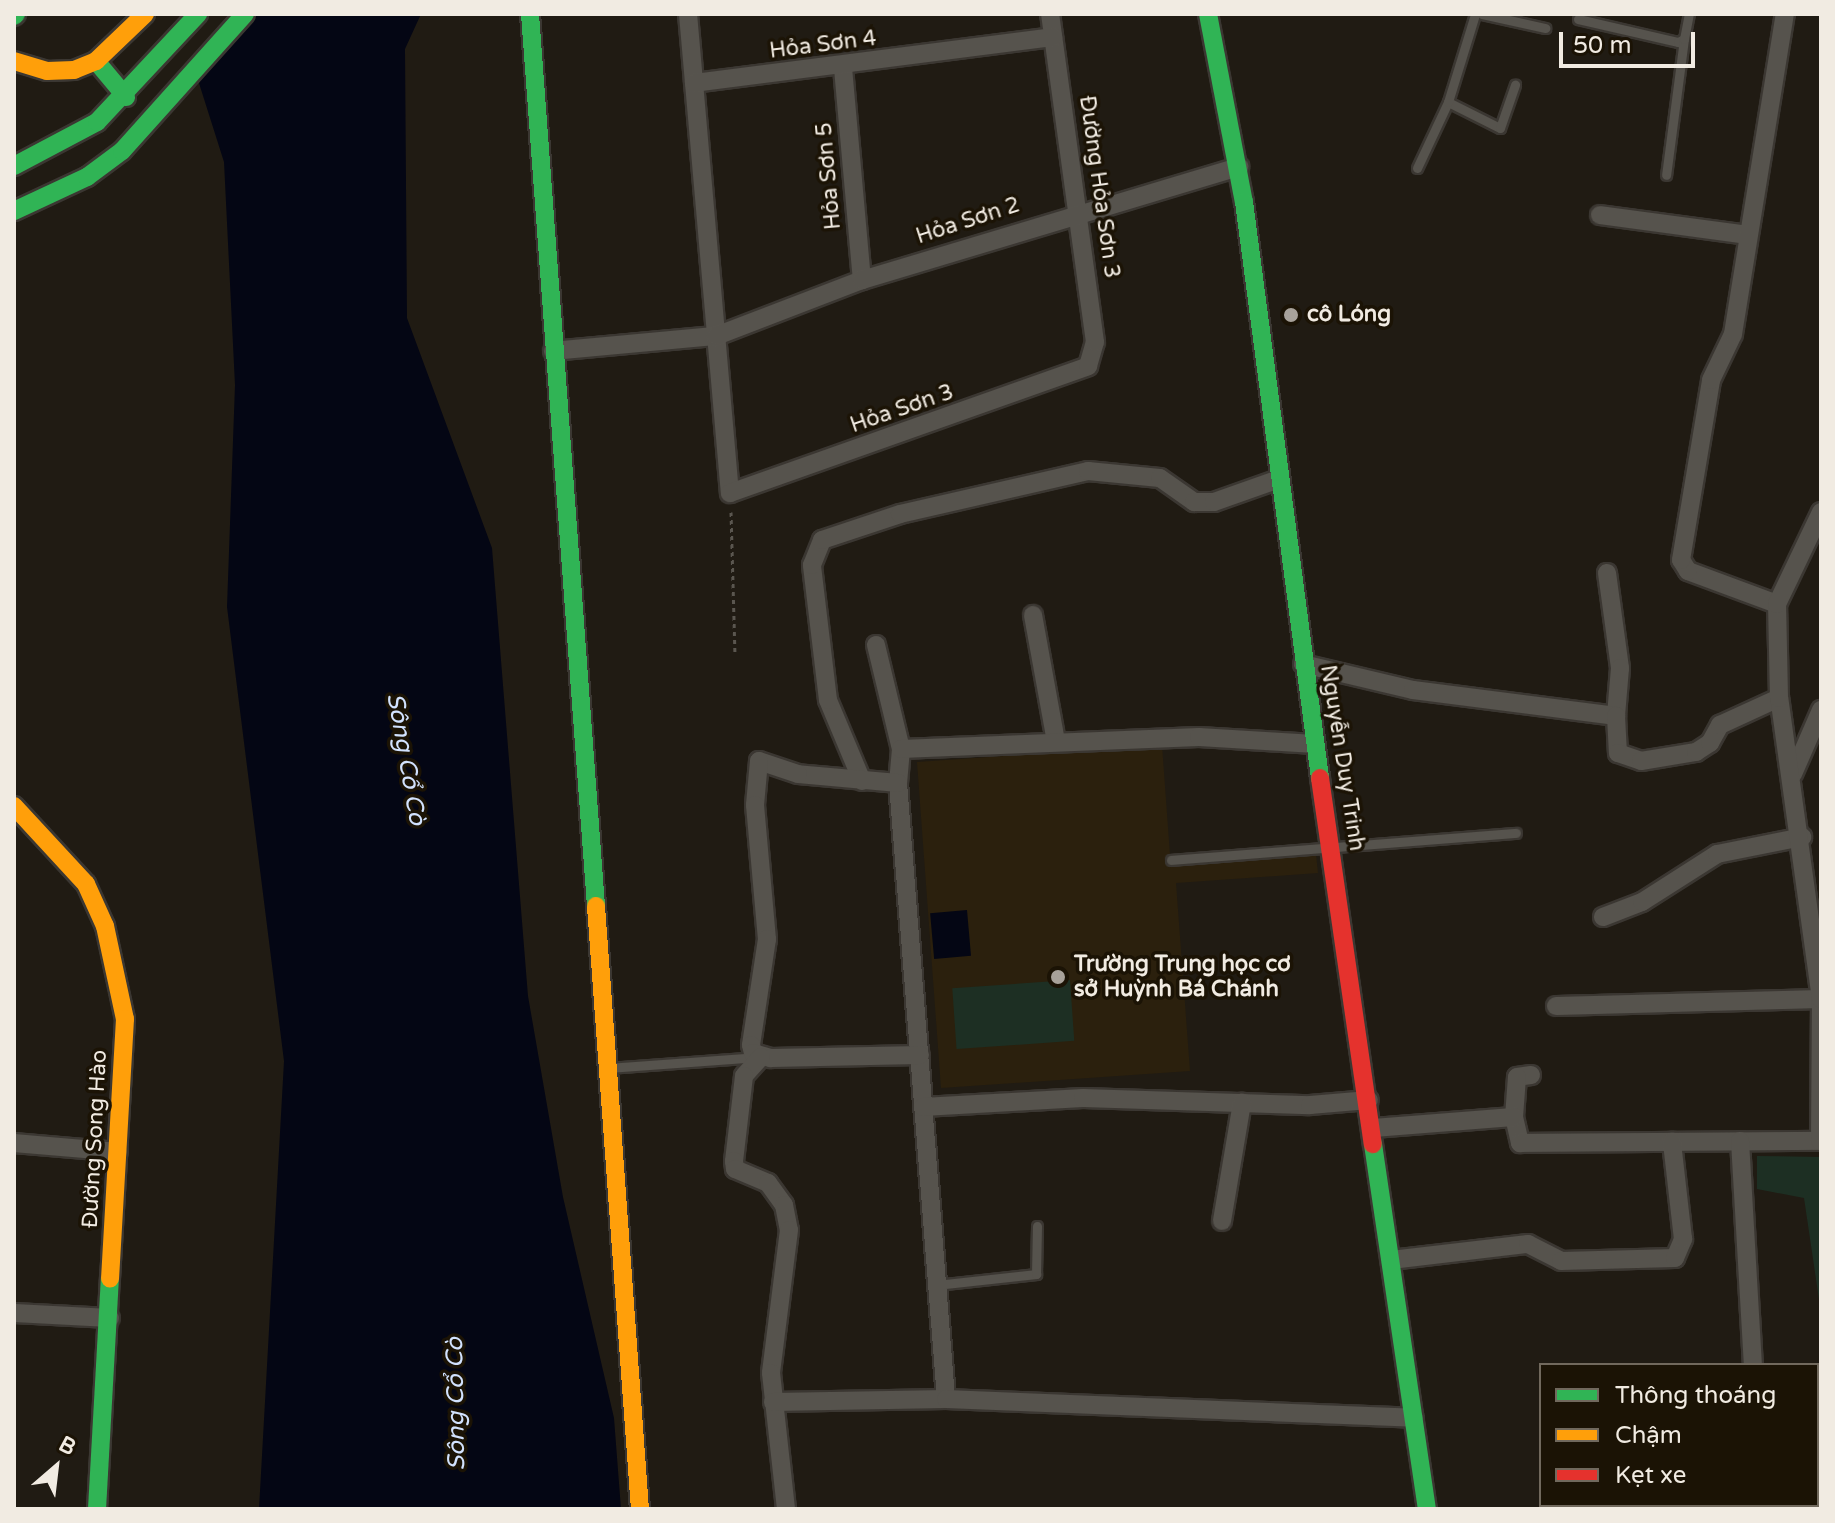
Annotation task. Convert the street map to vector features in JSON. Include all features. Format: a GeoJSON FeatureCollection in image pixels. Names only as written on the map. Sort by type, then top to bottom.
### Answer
{"type":"FeatureCollection","features":[{"type":"Feature","properties":{"kind":"street"},"geometry":{"type":"LineString","coordinates":[[14,61],[47,71],[74,70],[96,61],[145,14]]}},
{"type":"Feature","properties":{"kind":"street"},"geometry":{"type":"LineString","coordinates":[[14,166],[59,145],[126,97],[198,14]]}},
{"type":"Feature","properties":{"kind":"street"},"geometry":{"type":"LineString","coordinates":[[14,211],[87,177],[122,151],[245,14]]}},
{"type":"Feature","properties":{"kind":"street"},"geometry":{"type":"LineString","coordinates":[[530,14],[640,1509]]}},
{"type":"Feature","properties":{"kind":"street"},"geometry":{"type":"LineString","coordinates":[[688,14],[730,493]]}},
{"type":"Feature","properties":{"kind":"street","name":"Đường Hỏa Sơn 3"},"geometry":{"type":"LineString","coordinates":[[1050,14],[1080,211],[1095,342],[1088,366]]}},
{"type":"Feature","properties":{"kind":"street","name":"Nguyễn Duy Trinh"},"geometry":{"type":"LineString","coordinates":[[1208,14],[1239,167],[1303,664],[1427,1509]]}},
{"type":"Feature","properties":{"kind":"street"},"geometry":{"type":"LineString","coordinates":[[1777,604],[1688,571],[1681,560],[1711,380],[1733,334],[1747,235],[1769,133],[1785,14]]}},
{"type":"Feature","properties":{"kind":"street","name":"Hỏa Sơn 4"},"geometry":{"type":"LineString","coordinates":[[694,83],[843,68],[1053,37]]}},
{"type":"Feature","properties":{"kind":"street"},"geometry":{"type":"LineString","coordinates":[[96,61],[126,97]]}},
{"type":"Feature","properties":{"kind":"street","name":"Hỏa Sơn 5"},"geometry":{"type":"LineString","coordinates":[[843,68],[862,280]]}},
{"type":"Feature","properties":{"kind":"street","name":"Hỏa Sơn 2"},"geometry":{"type":"LineString","coordinates":[[553,351],[716,336],[862,280],[1080,211],[1239,167]]}},
{"type":"Feature","properties":{"kind":"street"},"geometry":{"type":"LineString","coordinates":[[1600,215],[1747,235]]}},
{"type":"Feature","properties":{"kind":"street","name":"Hỏa Sơn 3"},"geometry":{"type":"LineString","coordinates":[[730,493],[1088,366]]}},
{"type":"Feature","properties":{"kind":"street"},"geometry":{"type":"LineString","coordinates":[[862,781],[828,700],[812,565],[822,540],[900,514],[1088,471],[1160,478],[1194,502],[1214,502],[1279,479]]}},
{"type":"Feature","properties":{"kind":"street"},"geometry":{"type":"LineString","coordinates":[[1531,1075],[1517,1077],[1514,1117],[1520,1143],[1821,1141],[1821,999],[1802,837],[1779,698],[1777,604],[1821,512]]}},
{"type":"Feature","properties":{"kind":"street"},"geometry":{"type":"LineString","coordinates":[[1607,573],[1620,668],[1616,716],[1618,753],[1641,761],[1696,752],[1710,743],[1720,725],[1779,698]]}},
{"type":"Feature","properties":{"kind":"street"},"geometry":{"type":"LineString","coordinates":[[1033,615],[1056,742]]}},
{"type":"Feature","properties":{"kind":"street"},"geometry":{"type":"LineString","coordinates":[[876,645],[901,749],[898,783],[920,1055],[933,1285],[946,1399]]}},
{"type":"Feature","properties":{"kind":"street"},"geometry":{"type":"LineString","coordinates":[[1303,664],[1413,690],[1616,716]]}},
{"type":"Feature","properties":{"kind":"street"},"geometry":{"type":"LineString","coordinates":[[1793,774],[1821,710]]}},
{"type":"Feature","properties":{"kind":"street"},"geometry":{"type":"LineString","coordinates":[[901,749],[1199,737],[1315,744]]}},
{"type":"Feature","properties":{"kind":"street"},"geometry":{"type":"LineString","coordinates":[[761,1057],[751,1045],[767,939],[755,805],[759,761],[798,774],[898,783]]}},
{"type":"Feature","properties":{"kind":"street","name":"Đường Song Hào"},"geometry":{"type":"LineString","coordinates":[[14,806],[86,884],[105,926],[125,1019],[97,1509]]}},
{"type":"Feature","properties":{"kind":"street"},"geometry":{"type":"LineString","coordinates":[[1603,917],[1642,902],[1717,854],[1802,837]]}},
{"type":"Feature","properties":{"kind":"street"},"geometry":{"type":"LineString","coordinates":[[1556,1006],[1821,999]]}},
{"type":"Feature","properties":{"kind":"street"},"geometry":{"type":"LineString","coordinates":[[786,1509],[771,1373],[789,1230],[784,1205],[768,1183],[735,1169],[744,1076],[761,1057],[920,1055]]}},
{"type":"Feature","properties":{"kind":"street"},"geometry":{"type":"LineString","coordinates":[[923,1107],[1083,1098],[1182,1097],[1242,1103],[1369,1100]]}},
{"type":"Feature","properties":{"kind":"street"},"geometry":{"type":"LineString","coordinates":[[1222,1221],[1242,1103]]}},
{"type":"Feature","properties":{"kind":"street"},"geometry":{"type":"LineString","coordinates":[[1373,1128],[1514,1117]]}},
{"type":"Feature","properties":{"kind":"street"},"geometry":{"type":"LineString","coordinates":[[1740,1141],[1753,1363]]}},
{"type":"Feature","properties":{"kind":"street"},"geometry":{"type":"LineString","coordinates":[[1391,1260],[1522,1244],[1561,1261],[1675,1258],[1683,1239],[1672,1142]]}},
{"type":"Feature","properties":{"kind":"street"},"geometry":{"type":"LineString","coordinates":[[14,1143],[118,1152]]}},
{"type":"Feature","properties":{"kind":"street"},"geometry":{"type":"LineString","coordinates":[[14,1313],[110,1318]]}},
{"type":"Feature","properties":{"kind":"street"},"geometry":{"type":"LineString","coordinates":[[773,1402],[946,1399],[1414,1418]]}},
{"type":"Feature","properties":{"kind":"lane"},"geometry":{"type":"LineString","coordinates":[[1417,168],[1448,102],[1475,14]]}},
{"type":"Feature","properties":{"kind":"lane"},"geometry":{"type":"LineString","coordinates":[[1482,14],[1545,28]]}},
{"type":"Feature","properties":{"kind":"lane"},"geometry":{"type":"LineString","coordinates":[[1666,175],[1689,14]]}},
{"type":"Feature","properties":{"kind":"lane"},"geometry":{"type":"LineString","coordinates":[[1578,19],[1678,42],[1684,39]]}},
{"type":"Feature","properties":{"kind":"lane"},"geometry":{"type":"LineString","coordinates":[[1448,102],[1500,128],[1515,85]]}},
{"type":"Feature","properties":{"kind":"lane"},"geometry":{"type":"LineString","coordinates":[[1171,860],[1516,833]]}},
{"type":"Feature","properties":{"kind":"lane"},"geometry":{"type":"LineString","coordinates":[[609,1068],[761,1057]]}},
{"type":"Feature","properties":{"kind":"lane"},"geometry":{"type":"LineString","coordinates":[[933,1285],[1036,1274],[1037,1226]]}},
{"type":"Feature","properties":{"kind":"path"},"geometry":{"type":"LineString","coordinates":[[730,493],[735,652]]}},
{"type":"Feature","properties":{"kind":"shaded area","name":"Trường Trung học cơ sở Huỳnh Bá Chánh"},"geometry":{"type":"Polygon","coordinates":[[[1162,745],[1170,855],[1315,845],[1318,873],[1176,883],[1190,1071],[941,1088],[917,762],[1162,745]]]}},
{"type":"Feature","properties":{"kind":"green space"},"geometry":{"type":"Polygon","coordinates":[[[1070,980],[1074,1041],[957,1049],[952,988],[1070,980]]]}},
{"type":"Feature","properties":{"kind":"green space"},"geometry":{"type":"Polygon","coordinates":[[[1757,1156],[1821,1157],[1821,1313],[1804,1198],[1757,1189],[1757,1156]]]}},
{"type":"Feature","properties":{"kind":"water","name":"Sông Cổ Cò"},"geometry":{"type":"Polygon","coordinates":[[[257,14],[421,14],[405,49],[407,318],[492,548],[528,996],[563,1197],[614,1418],[621,1509],[259,1509],[284,1061],[227,607],[235,385],[224,162],[198,80],[257,14]]]}},
{"type":"Feature","properties":{"kind":"water"},"geometry":{"type":"Polygon","coordinates":[[[967,910],[971,956],[934,959],[930,913],[967,910]]]}},
{"type":"Feature","properties":{"kind":"traffic: fast"},"geometry":{"type":"LineString","coordinates":[[14,166],[97,122],[198,14]]}},
{"type":"Feature","properties":{"kind":"traffic: fast"},"geometry":{"type":"LineString","coordinates":[[14,211],[87,177],[122,151],[245,14]]}},
{"type":"Feature","properties":{"kind":"traffic: fast"},"geometry":{"type":"LineString","coordinates":[[530,14],[596,906]]}},
{"type":"Feature","properties":{"kind":"traffic: fast"},"geometry":{"type":"LineString","coordinates":[[1208,14],[1244,202],[1320,778]]}},
{"type":"Feature","properties":{"kind":"traffic: fast"},"geometry":{"type":"LineString","coordinates":[[96,61],[126,97]]}},
{"type":"Feature","properties":{"kind":"traffic: fast"},"geometry":{"type":"LineString","coordinates":[[1373,1144],[1427,1509]]}},
{"type":"Feature","properties":{"kind":"traffic: fast"},"geometry":{"type":"LineString","coordinates":[[97,1509],[110,1279]]}},
{"type":"Feature","properties":{"kind":"traffic: slow"},"geometry":{"type":"LineString","coordinates":[[14,61],[47,71],[74,70],[96,61],[145,14]]}},
{"type":"Feature","properties":{"kind":"traffic: slow"},"geometry":{"type":"LineString","coordinates":[[14,806],[86,884],[105,926],[125,1019],[110,1279]]}},
{"type":"Feature","properties":{"kind":"traffic: slow"},"geometry":{"type":"LineString","coordinates":[[596,906],[640,1509]]}},
{"type":"Feature","properties":{"kind":"traffic: jam"},"geometry":{"type":"LineString","coordinates":[[1320,778],[1373,1144]]}},
{"type":"Feature","properties":{"kind":"place","name":"cô Lóng"},"geometry":{"type":"Point","coordinates":[1291,315]}},
{"type":"Feature","properties":{"kind":"place","name":"Trường Trung học cơ sở Huỳnh Bá Chánh"},"geometry":{"type":"Point","coordinates":[1058,977]}}]}
